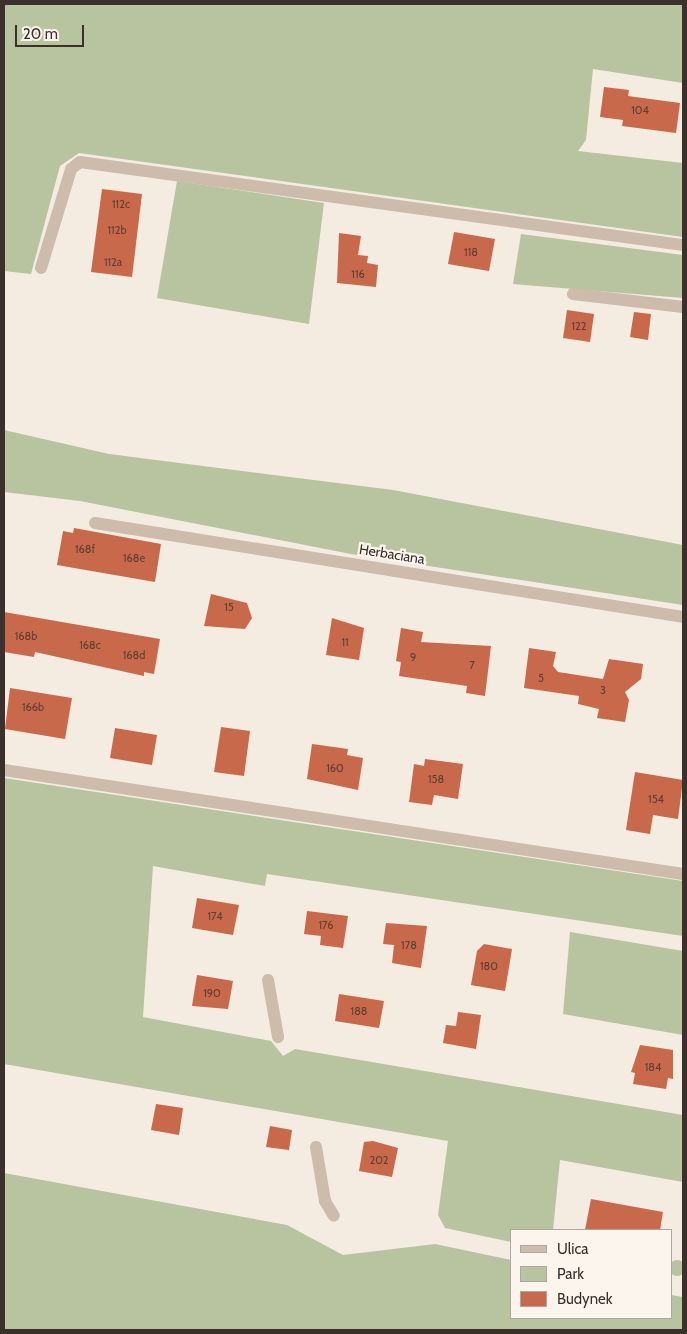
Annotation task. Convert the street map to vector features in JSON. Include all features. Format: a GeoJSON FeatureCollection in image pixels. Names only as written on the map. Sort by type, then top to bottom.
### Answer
{"type":"FeatureCollection","features":[{"type":"Feature","properties":{"kind":"street"},"geometry":{"type":"LineString","coordinates":[[42,268],[71,169],[80,162],[683,245]]}},
{"type":"Feature","properties":{"kind":"street"},"geometry":{"type":"LineString","coordinates":[[573,294],[683,307]]}},
{"type":"Feature","properties":{"kind":"street","name":"Herbaciana"},"geometry":{"type":"LineString","coordinates":[[95,523],[683,617]]}},
{"type":"Feature","properties":{"kind":"street"},"geometry":{"type":"LineString","coordinates":[[4,770],[683,874]]}},
{"type":"Feature","properties":{"kind":"street"},"geometry":{"type":"LineString","coordinates":[[268,980],[278,1037]]}},
{"type":"Feature","properties":{"kind":"street"},"geometry":{"type":"LineString","coordinates":[[316,1147],[325,1201],[334,1216]]}},
{"type":"Feature","properties":{"kind":"green space"},"geometry":{"type":"Polygon","coordinates":[[[4,4],[683,4],[683,83],[593,69],[586,140],[578,151],[683,163],[683,237],[79,153],[60,166],[31,274],[4,271],[4,4]]]}},
{"type":"Feature","properties":{"kind":"green space"},"geometry":{"type":"Polygon","coordinates":[[[177,181],[324,203],[309,324],[157,298],[177,181]]]}},
{"type":"Feature","properties":{"kind":"green space"},"geometry":{"type":"Polygon","coordinates":[[[521,234],[683,255],[683,298],[513,284],[521,234]]]}},
{"type":"Feature","properties":{"kind":"green space"},"geometry":{"type":"Polygon","coordinates":[[[4,430],[109,454],[393,490],[683,545],[683,605],[351,554],[80,501],[4,492],[4,430]]]}},
{"type":"Feature","properties":{"kind":"green space"},"geometry":{"type":"Polygon","coordinates":[[[4,778],[683,881],[683,936],[267,874],[265,886],[153,866],[143,1017],[271,1041],[283,1056],[295,1049],[683,1115],[683,1182],[560,1160],[553,1229],[510,1229],[510,1242],[445,1228],[438,1215],[448,1141],[4,1064],[4,778]]]}},
{"type":"Feature","properties":{"kind":"green space"},"geometry":{"type":"Polygon","coordinates":[[[570,932],[683,951],[683,1035],[563,1014],[570,932]]]}},
{"type":"Feature","properties":{"kind":"green space"},"geometry":{"type":"Polygon","coordinates":[[[4,1173],[287,1225],[343,1255],[435,1244],[510,1260],[510,1319],[672,1319],[672,1295],[683,1297],[683,1330],[4,1330],[4,1173]]]}},
{"type":"Feature","properties":{"kind":"green space"},"geometry":{"type":"Polygon","coordinates":[[[677,1260],[683,1262],[683,1274],[677,1276],[672,1274],[672,1262],[677,1260]]]}},
{"type":"Feature","properties":{"kind":"building"},"geometry":{"type":"Polygon","coordinates":[[[604,87],[629,90],[628,96],[680,103],[676,133],[622,126],[623,120],[600,117],[604,87]]]}},
{"type":"Feature","properties":{"kind":"building"},"geometry":{"type":"Polygon","coordinates":[[[102,189],[142,194],[132,277],[91,272],[102,189]]]}},
{"type":"Feature","properties":{"kind":"building"},"geometry":{"type":"Polygon","coordinates":[[[454,232],[495,239],[489,271],[448,264],[454,232]]]}},
{"type":"Feature","properties":{"kind":"building"},"geometry":{"type":"Polygon","coordinates":[[[339,233],[361,236],[358,255],[368,256],[367,263],[378,265],[376,287],[337,283],[339,233]]]}},
{"type":"Feature","properties":{"kind":"building"},"geometry":{"type":"Polygon","coordinates":[[[567,310],[594,314],[590,342],[563,338],[567,310]]]}},
{"type":"Feature","properties":{"kind":"building"},"geometry":{"type":"Polygon","coordinates":[[[634,312],[651,314],[648,340],[630,337],[634,312]]]}},
{"type":"Feature","properties":{"kind":"building"},"geometry":{"type":"Polygon","coordinates":[[[74,528],[161,544],[155,582],[57,565],[63,531],[73,533],[74,528]]]}},
{"type":"Feature","properties":{"kind":"building"},"geometry":{"type":"Polygon","coordinates":[[[211,594],[247,603],[252,618],[245,629],[204,626],[211,594]]]}},
{"type":"Feature","properties":{"kind":"building"},"geometry":{"type":"Polygon","coordinates":[[[4,612],[160,639],[154,674],[144,672],[144,676],[35,652],[34,657],[4,652],[4,612]]]}},
{"type":"Feature","properties":{"kind":"building"},"geometry":{"type":"Polygon","coordinates":[[[332,618],[364,628],[359,660],[326,655],[332,618]]]}},
{"type":"Feature","properties":{"kind":"building"},"geometry":{"type":"Polygon","coordinates":[[[401,628],[423,632],[421,642],[491,646],[485,696],[466,693],[467,686],[399,676],[401,662],[396,661],[401,628]]]}},
{"type":"Feature","properties":{"kind":"building"},"geometry":{"type":"Polygon","coordinates":[[[529,648],[556,652],[553,666],[558,672],[603,679],[609,659],[643,664],[641,679],[625,692],[629,700],[625,722],[597,718],[599,709],[578,704],[579,696],[524,688],[529,648]]]}},
{"type":"Feature","properties":{"kind":"building"},"geometry":{"type":"Polygon","coordinates":[[[10,688],[72,698],[65,739],[5,729],[10,688]]]}},
{"type":"Feature","properties":{"kind":"building"},"geometry":{"type":"Polygon","coordinates":[[[221,727],[250,731],[244,776],[214,772],[221,727]]]}},
{"type":"Feature","properties":{"kind":"building"},"geometry":{"type":"Polygon","coordinates":[[[115,728],[157,735],[152,765],[110,758],[115,728]]]}},
{"type":"Feature","properties":{"kind":"building"},"geometry":{"type":"Polygon","coordinates":[[[312,744],[348,749],[347,755],[363,758],[358,790],[307,779],[312,744]]]}},
{"type":"Feature","properties":{"kind":"building"},"geometry":{"type":"Polygon","coordinates":[[[425,759],[463,764],[458,799],[434,795],[432,805],[409,802],[414,764],[424,766],[425,759]]]}},
{"type":"Feature","properties":{"kind":"building"},"geometry":{"type":"Polygon","coordinates":[[[635,772],[683,780],[678,819],[653,815],[650,834],[626,830],[635,772]]]}},
{"type":"Feature","properties":{"kind":"building"},"geometry":{"type":"Polygon","coordinates":[[[197,898],[239,905],[233,935],[192,928],[197,898]]]}},
{"type":"Feature","properties":{"kind":"building"},"geometry":{"type":"Polygon","coordinates":[[[307,911],[348,916],[343,948],[320,945],[321,936],[304,934],[307,911]]]}},
{"type":"Feature","properties":{"kind":"building"},"geometry":{"type":"Polygon","coordinates":[[[386,923],[427,926],[421,968],[392,963],[394,945],[383,944],[386,923]]]}},
{"type":"Feature","properties":{"kind":"building"},"geometry":{"type":"Polygon","coordinates":[[[484,944],[512,949],[505,991],[471,985],[477,951],[484,944]]]}},
{"type":"Feature","properties":{"kind":"building"},"geometry":{"type":"Polygon","coordinates":[[[197,975],[233,981],[228,1009],[192,1006],[197,975]]]}},
{"type":"Feature","properties":{"kind":"building"},"geometry":{"type":"Polygon","coordinates":[[[339,994],[384,1001],[379,1028],[335,1021],[339,994]]]}},
{"type":"Feature","properties":{"kind":"building"},"geometry":{"type":"Polygon","coordinates":[[[458,1012],[481,1015],[476,1049],[443,1043],[446,1025],[456,1026],[458,1012]]]}},
{"type":"Feature","properties":{"kind":"building"},"geometry":{"type":"Polygon","coordinates":[[[640,1045],[673,1050],[673,1079],[668,1078],[666,1089],[633,1084],[635,1073],[631,1072],[640,1045]]]}},
{"type":"Feature","properties":{"kind":"building"},"geometry":{"type":"Polygon","coordinates":[[[156,1104],[183,1108],[179,1135],[151,1130],[156,1104]]]}},
{"type":"Feature","properties":{"kind":"building"},"geometry":{"type":"Polygon","coordinates":[[[270,1126],[292,1130],[289,1150],[266,1147],[270,1126]]]}},
{"type":"Feature","properties":{"kind":"building"},"geometry":{"type":"Polygon","coordinates":[[[373,1141],[398,1148],[392,1177],[359,1171],[364,1142],[373,1141]]]}},
{"type":"Feature","properties":{"kind":"building"},"geometry":{"type":"Polygon","coordinates":[[[591,1199],[663,1212],[660,1229],[585,1229],[591,1199]]]}}]}
